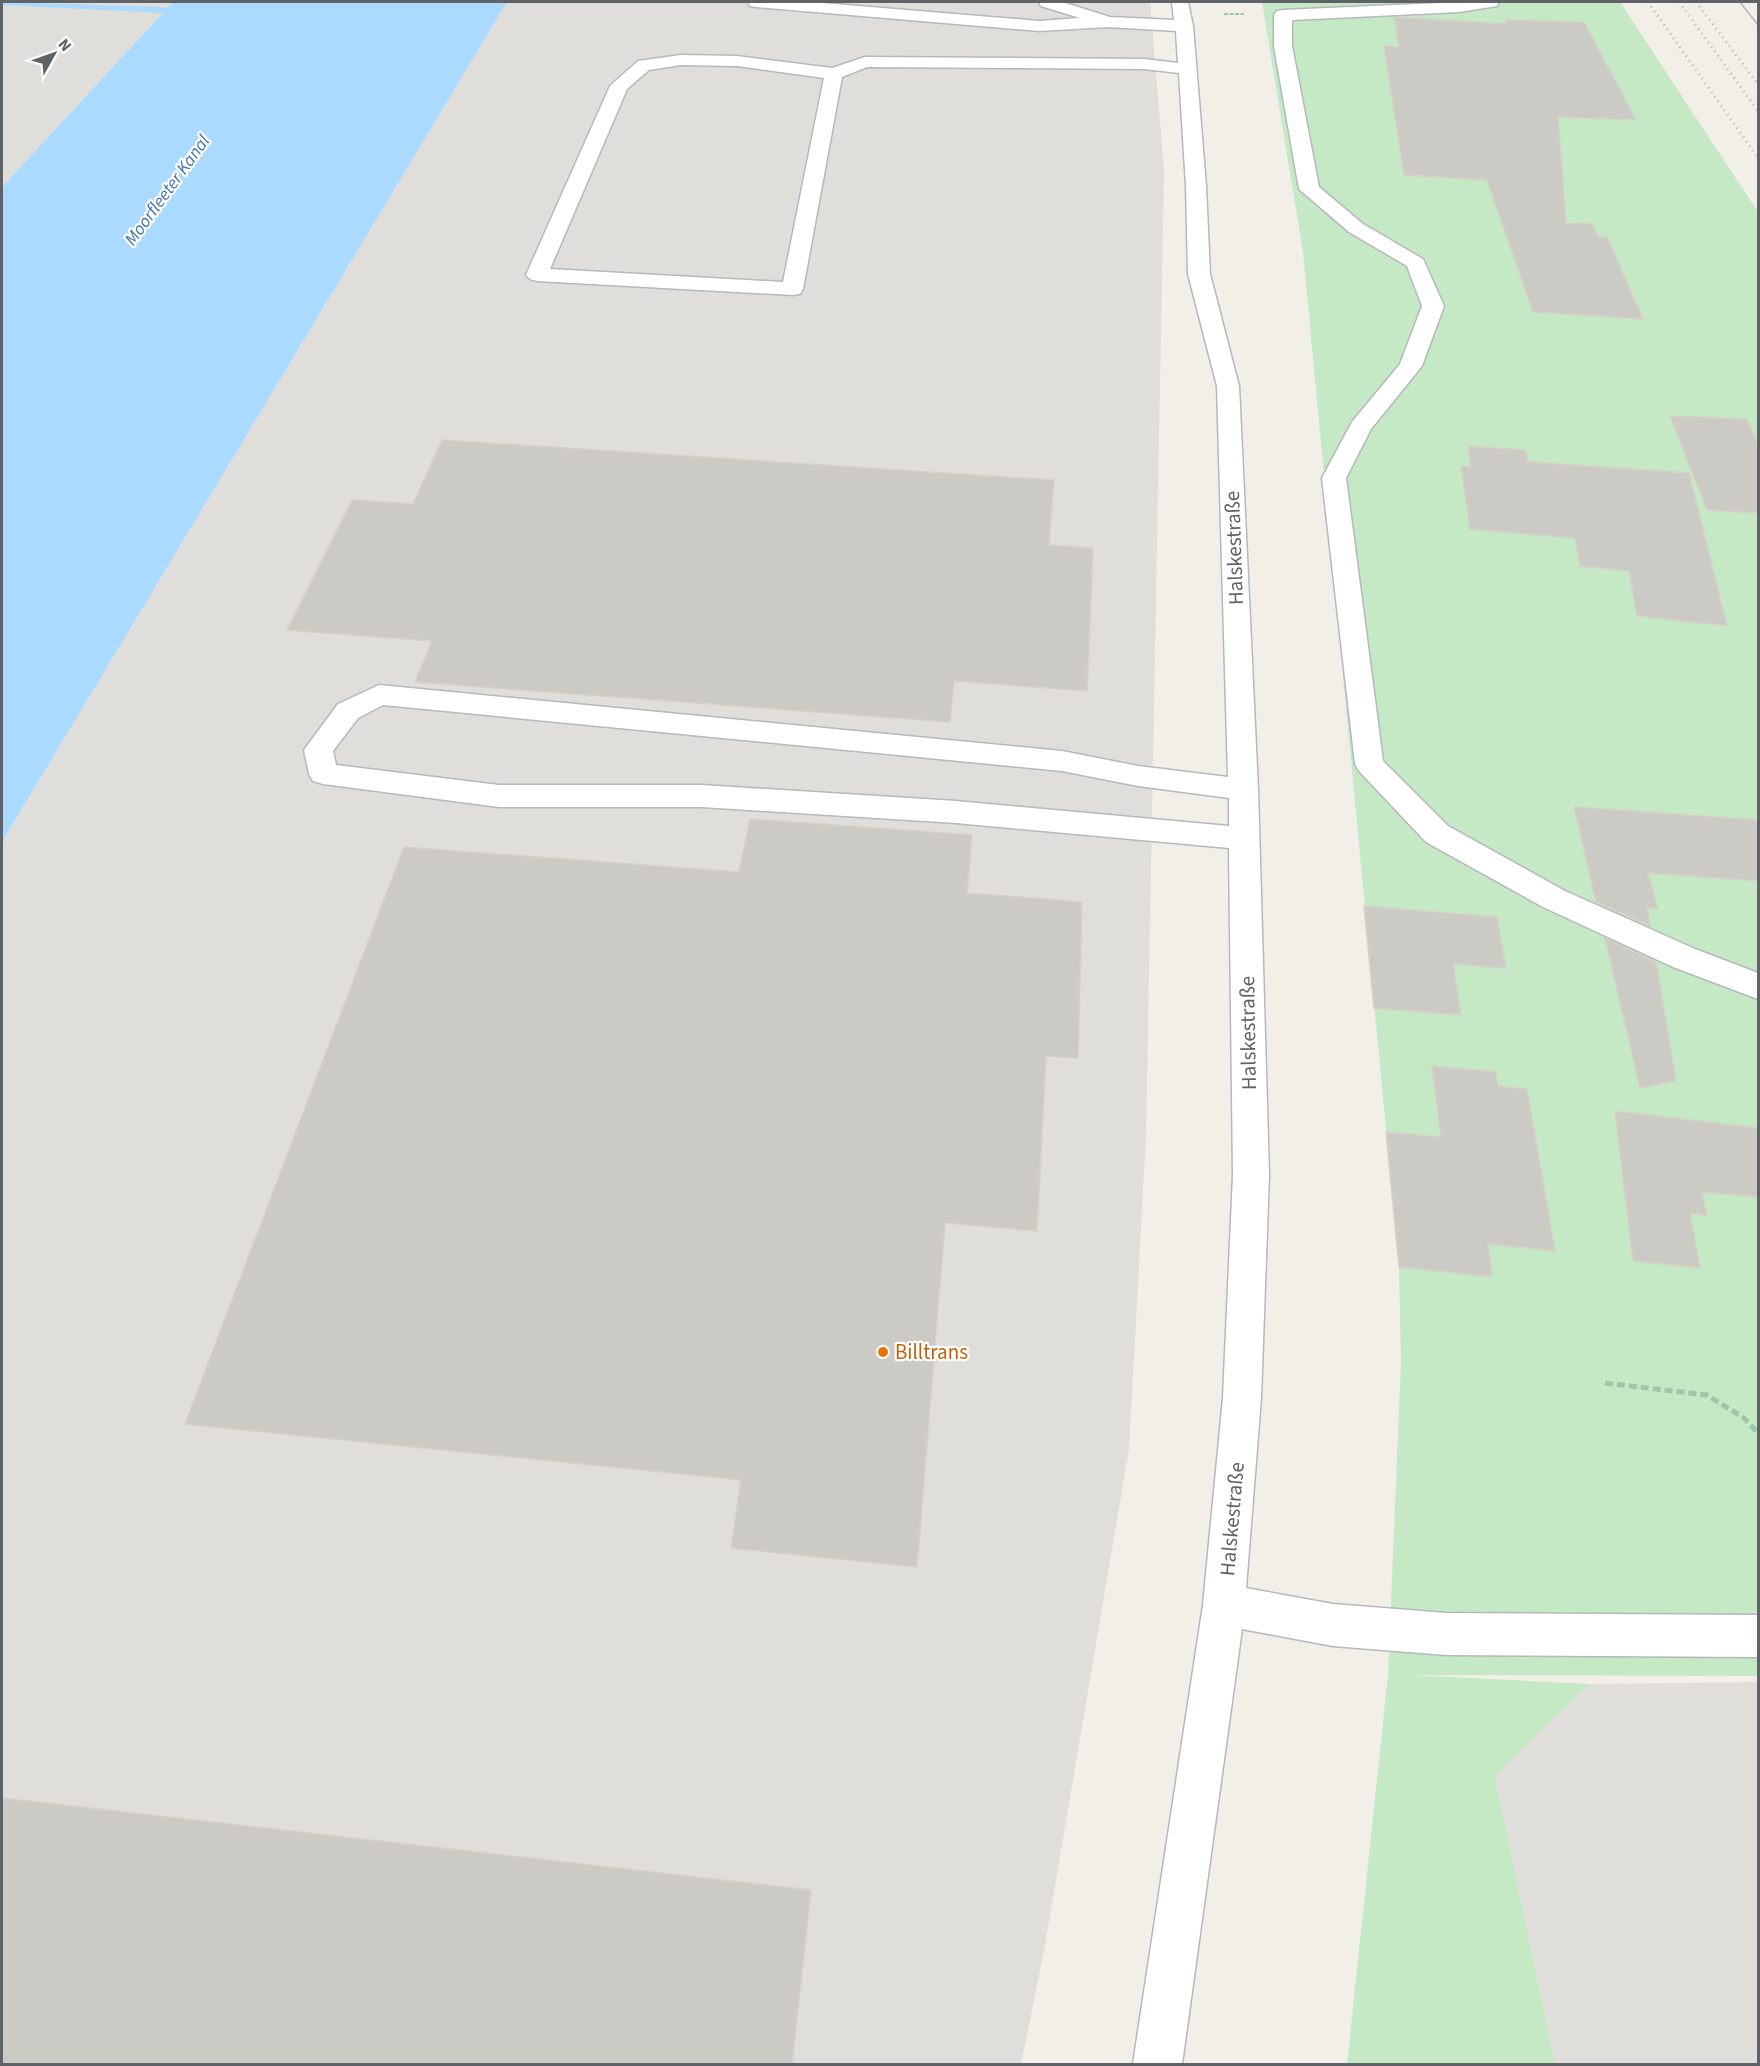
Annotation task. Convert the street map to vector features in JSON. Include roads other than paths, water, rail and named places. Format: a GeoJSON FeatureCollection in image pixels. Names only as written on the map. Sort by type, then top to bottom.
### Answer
{"type":"FeatureCollection","features":[{"type":"Feature","properties":{"kind":"street"},"geometry":{"type":"LineString","coordinates":[[756,2],[1039,26],[1108,22],[1183,13]]}},
{"type":"Feature","properties":{"kind":"street"},"geometry":{"type":"LineString","coordinates":[[1047,2],[1108,22]]}},
{"type":"Feature","properties":{"kind":"street"},"geometry":{"type":"LineString","coordinates":[[1491,2],[1459,7],[1283,15],[1283,46],[1309,189],[1356,228],[1416,263],[1433,306],[1411,366],[1360,427],[1334,478],[1369,764],[1437,834],[1554,899],[1684,958],[1758,986]]}},
{"type":"Feature","properties":{"kind":"street","name":"Halskestraße"},"geometry":{"type":"LineString","coordinates":[[1158,2064],[1224,1605],[1242,1398],[1251,1175],[1243,789],[1228,386],[1199,274],[1196,186],[1183,13]]}},
{"type":"Feature","properties":{"kind":"street"},"geometry":{"type":"LineString","coordinates":[[834,74],[792,289],[537,275],[619,86],[644,65],[681,60],[737,61],[834,74],[865,63],[925,61],[1144,64],[1187,69]]}},
{"type":"Feature","properties":{"kind":"street"},"geometry":{"type":"LineString","coordinates":[[1243,789],[1138,776],[1062,761],[379,694],[348,711],[318,750],[322,774],[499,796],[714,797],[956,812],[1244,838]]}},
{"type":"Feature","properties":{"kind":"street"},"geometry":{"type":"LineString","coordinates":[[1224,1605],[1333,1625],[1446,1634],[1758,1636]]}},
{"type":"Feature","properties":{"kind":"water","name":"Moorfleeter Kanal"},"geometry":{"type":"Polygon","coordinates":[[[173,2],[507,2],[2,842],[2,187],[173,2]]]}},
{"type":"Feature","properties":{"kind":"waterway"},"geometry":{"type":"LineString","coordinates":[[2,2],[165,10]]}},
{"type":"Feature","properties":{"kind":"tram line"},"geometry":{"type":"LineString","coordinates":[[1740,2],[1758,25]]}},
{"type":"Feature","properties":{"kind":"railway"},"geometry":{"type":"LineString","coordinates":[[1648,2],[1758,158]]}},
{"type":"Feature","properties":{"kind":"railway"},"geometry":{"type":"LineString","coordinates":[[1679,2],[1758,111]]}},
{"type":"Feature","properties":{"kind":"railway"},"geometry":{"type":"LineString","coordinates":[[1696,2],[1758,84]]}},
{"type":"Feature","properties":{"kind":"place","name":"Billtrans"},"geometry":{"type":"Point","coordinates":[883,1352]}}]}
